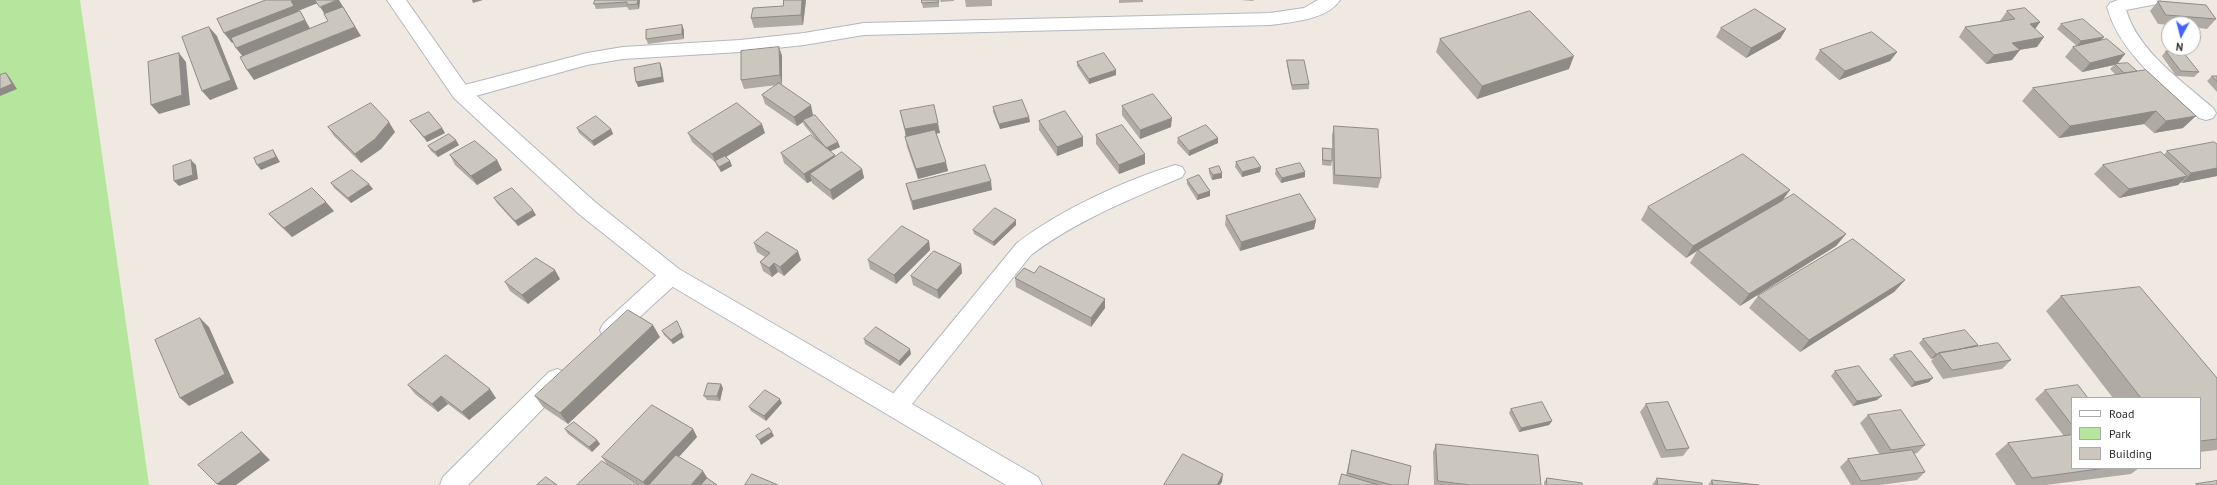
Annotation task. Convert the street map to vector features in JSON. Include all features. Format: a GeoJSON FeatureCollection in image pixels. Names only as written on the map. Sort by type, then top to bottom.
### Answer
{"type":"FeatureCollection","features":[{"type":"Feature","properties":{"kind":"street"},"geometry":{"type":"LineString","coordinates":[[396,0],[461,93],[587,208],[671,275],[1029,485]]}},
{"type":"Feature","properties":{"kind":"street"},"geometry":{"type":"LineString","coordinates":[[461,93],[587,60],[623,53],[747,46],[804,39],[864,29],[1270,19],[1309,13],[1331,0]]}},
{"type":"Feature","properties":{"kind":"street"},"geometry":{"type":"LineString","coordinates":[[2151,0],[2127,3],[2116,7],[2117,18],[2127,34],[2150,62],[2213,115]]}},
{"type":"Feature","properties":{"kind":"street"},"geometry":{"type":"LineString","coordinates":[[896,407],[1024,249],[1043,234],[1099,205],[1175,172]]}},
{"type":"Feature","properties":{"kind":"street"},"geometry":{"type":"LineString","coordinates":[[596,342],[671,275]]}},
{"type":"Feature","properties":{"kind":"street"},"geometry":{"type":"LineString","coordinates":[[452,485],[574,363]]}},
{"type":"Feature","properties":{"kind":"green space"},"geometry":{"type":"Polygon","coordinates":[[[0,0],[80,0],[149,485],[0,485],[0,0]]]}},
{"type":"Feature","properties":{"kind":"building"},"geometry":{"type":"Polygon","coordinates":[[[266,0],[294,0],[291,1],[294,6],[224,33],[217,19],[266,0]]]}},
{"type":"Feature","properties":{"kind":"building"},"geometry":{"type":"Polygon","coordinates":[[[315,0],[337,0],[320,7],[315,0]]]}},
{"type":"Feature","properties":{"kind":"building"},"geometry":{"type":"Polygon","coordinates":[[[595,0],[638,0],[637,4],[627,5],[627,2],[594,4],[595,0]]]}},
{"type":"Feature","properties":{"kind":"building"},"geometry":{"type":"Polygon","coordinates":[[[784,0],[802,0],[801,15],[751,18],[753,8],[783,6],[784,0]]]}},
{"type":"Feature","properties":{"kind":"building"},"geometry":{"type":"Polygon","coordinates":[[[922,0],[938,0],[939,2],[922,3],[922,0]]]}},
{"type":"Feature","properties":{"kind":"building"},"geometry":{"type":"Polygon","coordinates":[[[2158,1],[2206,5],[2216,19],[2201,18],[2201,16],[2166,15],[2158,1]]]}},
{"type":"Feature","properties":{"kind":"building"},"geometry":{"type":"Polygon","coordinates":[[[343,7],[355,27],[247,70],[240,57],[328,21],[324,14],[343,7]]]}},
{"type":"Feature","properties":{"kind":"building"},"geometry":{"type":"Polygon","coordinates":[[[2025,8],[2040,22],[2030,24],[2044,37],[2012,43],[2020,50],[1994,55],[1965,27],[2015,19],[2007,11],[2025,8]]]}},
{"type":"Feature","properties":{"kind":"building"},"geometry":{"type":"Polygon","coordinates":[[[1755,9],[1786,29],[1751,48],[1721,28],[1755,9]]]}},
{"type":"Feature","properties":{"kind":"building"},"geometry":{"type":"Polygon","coordinates":[[[300,11],[305,20],[236,48],[231,38],[300,11]]]}},
{"type":"Feature","properties":{"kind":"building"},"geometry":{"type":"Polygon","coordinates":[[[1530,11],[1574,56],[1482,86],[1440,39],[1530,11]]]}},
{"type":"Feature","properties":{"kind":"building"},"geometry":{"type":"Polygon","coordinates":[[[2083,19],[2104,37],[2081,41],[2061,24],[2083,19]]]}},
{"type":"Feature","properties":{"kind":"building"},"geometry":{"type":"Polygon","coordinates":[[[682,25],[682,34],[646,39],[646,30],[682,25]]]}},
{"type":"Feature","properties":{"kind":"building"},"geometry":{"type":"Polygon","coordinates":[[[209,27],[231,80],[202,91],[182,37],[209,27]]]}},
{"type":"Feature","properties":{"kind":"building"},"geometry":{"type":"Polygon","coordinates":[[[1872,32],[1897,52],[1845,71],[1820,50],[1872,32]]]}},
{"type":"Feature","properties":{"kind":"building"},"geometry":{"type":"Polygon","coordinates":[[[2107,39],[2125,54],[2090,63],[2073,47],[2107,39]]]}},
{"type":"Feature","properties":{"kind":"building"},"geometry":{"type":"Polygon","coordinates":[[[779,47],[780,75],[741,80],[741,51],[779,47]]]}},
{"type":"Feature","properties":{"kind":"building"},"geometry":{"type":"Polygon","coordinates":[[[179,53],[182,95],[151,105],[148,62],[179,53]]]}},
{"type":"Feature","properties":{"kind":"building"},"geometry":{"type":"Polygon","coordinates":[[[1104,53],[1116,70],[1089,79],[1077,62],[1104,53]]]}},
{"type":"Feature","properties":{"kind":"building"},"geometry":{"type":"Polygon","coordinates":[[[2170,56],[2186,56],[2199,72],[2181,71],[2170,56]]]}},
{"type":"Feature","properties":{"kind":"building"},"geometry":{"type":"Polygon","coordinates":[[[1287,60],[1304,60],[1309,84],[1292,85],[1287,60]]]}},
{"type":"Feature","properties":{"kind":"building"},"geometry":{"type":"Polygon","coordinates":[[[660,63],[662,77],[636,82],[634,68],[660,63]]]}},
{"type":"Feature","properties":{"kind":"building"},"geometry":{"type":"Polygon","coordinates":[[[2128,63],[2137,71],[2124,73],[2115,64],[2128,63]]]}},
{"type":"Feature","properties":{"kind":"building"},"geometry":{"type":"Polygon","coordinates":[[[2146,70],[2196,116],[2166,121],[2156,111],[2070,126],[2033,88],[2146,70]]]}},
{"type":"Feature","properties":{"kind":"building"},"geometry":{"type":"Polygon","coordinates":[[[6,73],[12,84],[0,89],[0,75],[6,73]]]}},
{"type":"Feature","properties":{"kind":"building"},"geometry":{"type":"Polygon","coordinates":[[[2212,76],[2217,76],[2217,81],[2212,76]]]}},
{"type":"Feature","properties":{"kind":"building"},"geometry":{"type":"Polygon","coordinates":[[[779,83],[811,105],[794,117],[762,95],[779,83]]]}},
{"type":"Feature","properties":{"kind":"building"},"geometry":{"type":"Polygon","coordinates":[[[1153,94],[1172,118],[1140,130],[1122,106],[1153,94]]]}},
{"type":"Feature","properties":{"kind":"building"},"geometry":{"type":"Polygon","coordinates":[[[1022,100],[1029,117],[999,124],[993,107],[1022,100]]]}},
{"type":"Feature","properties":{"kind":"building"},"geometry":{"type":"Polygon","coordinates":[[[371,103],[389,122],[375,139],[355,154],[328,127],[371,103]]]}},
{"type":"Feature","properties":{"kind":"building"},"geometry":{"type":"Polygon","coordinates":[[[737,103],[762,124],[712,154],[688,133],[737,103]]]}},
{"type":"Feature","properties":{"kind":"building"},"geometry":{"type":"Polygon","coordinates":[[[934,105],[938,123],[905,129],[900,111],[934,105]]]}},
{"type":"Feature","properties":{"kind":"building"},"geometry":{"type":"Polygon","coordinates":[[[1065,111],[1083,137],[1057,147],[1039,121],[1065,111]]]}},
{"type":"Feature","properties":{"kind":"building"},"geometry":{"type":"Polygon","coordinates":[[[429,112],[442,128],[424,137],[410,121],[429,112]]]}},
{"type":"Feature","properties":{"kind":"building"},"geometry":{"type":"Polygon","coordinates":[[[815,115],[838,142],[826,148],[803,120],[815,115]]]}},
{"type":"Feature","properties":{"kind":"building"},"geometry":{"type":"Polygon","coordinates":[[[596,116],[611,129],[592,141],[577,128],[596,116]]]}},
{"type":"Feature","properties":{"kind":"building"},"geometry":{"type":"Polygon","coordinates":[[[1122,125],[1145,154],[1119,165],[1096,135],[1122,125]]]}},
{"type":"Feature","properties":{"kind":"building"},"geometry":{"type":"Polygon","coordinates":[[[1206,125],[1218,138],[1189,151],[1178,138],[1206,125]]]}},
{"type":"Feature","properties":{"kind":"building"},"geometry":{"type":"Polygon","coordinates":[[[1334,126],[1378,129],[1381,178],[1335,175],[1334,126]]]}},
{"type":"Feature","properties":{"kind":"building"},"geometry":{"type":"Polygon","coordinates":[[[935,130],[946,162],[916,169],[905,137],[935,130]]]}},
{"type":"Feature","properties":{"kind":"building"},"geometry":{"type":"Polygon","coordinates":[[[449,134],[456,140],[435,152],[428,146],[449,134]]]}},
{"type":"Feature","properties":{"kind":"building"},"geometry":{"type":"Polygon","coordinates":[[[811,135],[835,155],[804,174],[781,153],[811,135]]]}},
{"type":"Feature","properties":{"kind":"building"},"geometry":{"type":"Polygon","coordinates":[[[475,141],[497,160],[471,176],[450,155],[475,141]]]}},
{"type":"Feature","properties":{"kind":"building"},"geometry":{"type":"Polygon","coordinates":[[[2214,142],[2217,144],[2217,168],[2191,173],[2167,151],[2214,142]]]}},
{"type":"Feature","properties":{"kind":"building"},"geometry":{"type":"Polygon","coordinates":[[[1323,148],[1332,149],[1332,161],[1323,160],[1323,148]]]}},
{"type":"Feature","properties":{"kind":"building"},"geometry":{"type":"Polygon","coordinates":[[[273,150],[276,157],[257,165],[254,158],[273,150]]]}},
{"type":"Feature","properties":{"kind":"building"},"geometry":{"type":"Polygon","coordinates":[[[842,152],[862,169],[830,190],[810,174],[842,152]]]}},
{"type":"Feature","properties":{"kind":"building"},"geometry":{"type":"Polygon","coordinates":[[[2161,152],[2187,176],[2129,189],[2103,165],[2161,152]]]}},
{"type":"Feature","properties":{"kind":"building"},"geometry":{"type":"Polygon","coordinates":[[[1743,154],[1790,190],[1693,246],[1648,207],[1743,154]]]}},
{"type":"Feature","properties":{"kind":"building"},"geometry":{"type":"Polygon","coordinates":[[[725,156],[730,161],[719,167],[715,161],[725,156]]]}},
{"type":"Feature","properties":{"kind":"building"},"geometry":{"type":"Polygon","coordinates":[[[1254,157],[1261,167],[1242,172],[1236,162],[1254,157]]]}},
{"type":"Feature","properties":{"kind":"building"},"geometry":{"type":"Polygon","coordinates":[[[191,160],[193,175],[174,181],[173,166],[191,160]]]}},
{"type":"Feature","properties":{"kind":"building"},"geometry":{"type":"Polygon","coordinates":[[[1300,163],[1305,172],[1282,178],[1276,169],[1300,163]]]}},
{"type":"Feature","properties":{"kind":"building"},"geometry":{"type":"Polygon","coordinates":[[[985,165],[991,181],[912,201],[906,184],[985,165]]]}},
{"type":"Feature","properties":{"kind":"building"},"geometry":{"type":"Polygon","coordinates":[[[1219,166],[1222,173],[1213,175],[1209,169],[1219,166]]]}},
{"type":"Feature","properties":{"kind":"building"},"geometry":{"type":"Polygon","coordinates":[[[352,170],[369,184],[348,198],[331,183],[352,170]]]}},
{"type":"Feature","properties":{"kind":"building"},"geometry":{"type":"Polygon","coordinates":[[[1199,175],[1210,191],[1198,195],[1187,180],[1199,175]]]}},
{"type":"Feature","properties":{"kind":"building"},"geometry":{"type":"Polygon","coordinates":[[[312,188],[326,202],[284,228],[269,214],[312,188]]]}},
{"type":"Feature","properties":{"kind":"building"},"geometry":{"type":"Polygon","coordinates":[[[512,188],[533,210],[515,221],[494,198],[512,188]]]}},
{"type":"Feature","properties":{"kind":"building"},"geometry":{"type":"Polygon","coordinates":[[[1300,194],[1316,220],[1241,242],[1226,216],[1300,194]]]}},
{"type":"Feature","properties":{"kind":"building"},"geometry":{"type":"Polygon","coordinates":[[[1794,194],[1846,234],[1749,294],[1698,250],[1794,194]]]}},
{"type":"Feature","properties":{"kind":"building"},"geometry":{"type":"Polygon","coordinates":[[[995,208],[1016,220],[993,242],[973,230],[995,208]]]}},
{"type":"Feature","properties":{"kind":"building"},"geometry":{"type":"Polygon","coordinates":[[[902,226],[929,241],[894,275],[868,260],[902,226]]]}},
{"type":"Feature","properties":{"kind":"building"},"geometry":{"type":"Polygon","coordinates":[[[767,232],[798,251],[780,267],[774,263],[769,268],[760,262],[770,253],[754,243],[767,232]]]}},
{"type":"Feature","properties":{"kind":"building"},"geometry":{"type":"Polygon","coordinates":[[[1853,239],[1905,280],[1809,340],[1758,296],[1853,239]]]}},
{"type":"Feature","properties":{"kind":"building"},"geometry":{"type":"Polygon","coordinates":[[[934,251],[961,264],[937,290],[911,276],[934,251]]]}},
{"type":"Feature","properties":{"kind":"building"},"geometry":{"type":"Polygon","coordinates":[[[536,258],[555,270],[522,295],[505,282],[536,258]]]}},
{"type":"Feature","properties":{"kind":"building"},"geometry":{"type":"Polygon","coordinates":[[[1040,266],[1105,299],[1091,318],[1015,278],[1024,268],[1034,273],[1040,266]]]}},
{"type":"Feature","properties":{"kind":"building"},"geometry":{"type":"Polygon","coordinates":[[[2140,287],[2217,378],[2217,439],[2201,441],[2201,397],[2140,397],[2061,296],[2140,287]]]}},
{"type":"Feature","properties":{"kind":"building"},"geometry":{"type":"Polygon","coordinates":[[[628,310],[653,325],[560,413],[535,396],[628,310]]]}},
{"type":"Feature","properties":{"kind":"building"},"geometry":{"type":"Polygon","coordinates":[[[200,318],[225,374],[180,398],[155,340],[200,318]]]}},
{"type":"Feature","properties":{"kind":"building"},"geometry":{"type":"Polygon","coordinates":[[[677,321],[682,332],[671,340],[662,331],[677,321]]]}},
{"type":"Feature","properties":{"kind":"building"},"geometry":{"type":"Polygon","coordinates":[[[876,327],[910,349],[899,361],[864,339],[876,327]]]}},
{"type":"Feature","properties":{"kind":"building"},"geometry":{"type":"Polygon","coordinates":[[[1965,330],[1978,345],[1936,354],[1923,339],[1965,330]]]}},
{"type":"Feature","properties":{"kind":"building"},"geometry":{"type":"Polygon","coordinates":[[[1998,343],[2011,360],[1952,370],[1939,353],[1998,343]]]}},
{"type":"Feature","properties":{"kind":"building"},"geometry":{"type":"Polygon","coordinates":[[[1911,351],[1933,378],[1915,382],[1894,355],[1911,351]]]}},
{"type":"Feature","properties":{"kind":"building"},"geometry":{"type":"Polygon","coordinates":[[[446,355],[490,389],[462,412],[441,396],[432,404],[408,385],[446,355]]]}},
{"type":"Feature","properties":{"kind":"building"},"geometry":{"type":"Polygon","coordinates":[[[1859,366],[1882,396],[1857,401],[1835,371],[1859,366]]]}},
{"type":"Feature","properties":{"kind":"building"},"geometry":{"type":"Polygon","coordinates":[[[708,383],[721,384],[717,396],[704,396],[708,383]]]}},
{"type":"Feature","properties":{"kind":"building"},"geometry":{"type":"Polygon","coordinates":[[[2078,385],[2087,397],[2071,397],[2071,424],[2045,390],[2078,385]]]}},
{"type":"Feature","properties":{"kind":"building"},"geometry":{"type":"Polygon","coordinates":[[[765,390],[780,399],[764,416],[749,407],[765,390]]]}},
{"type":"Feature","properties":{"kind":"building"},"geometry":{"type":"Polygon","coordinates":[[[1542,402],[1552,421],[1521,428],[1511,409],[1542,402]]]}},
{"type":"Feature","properties":{"kind":"building"},"geometry":{"type":"Polygon","coordinates":[[[1668,402],[1689,448],[1666,450],[1646,404],[1668,402]]]}},
{"type":"Feature","properties":{"kind":"building"},"geometry":{"type":"Polygon","coordinates":[[[652,405],[693,429],[643,482],[602,457],[652,405]]]}},
{"type":"Feature","properties":{"kind":"building"},"geometry":{"type":"Polygon","coordinates":[[[1901,410],[1925,445],[1891,450],[1868,415],[1901,410]]]}},
{"type":"Feature","properties":{"kind":"building"},"geometry":{"type":"Polygon","coordinates":[[[574,422],[597,440],[589,447],[565,429],[574,422]]]}},
{"type":"Feature","properties":{"kind":"building"},"geometry":{"type":"Polygon","coordinates":[[[769,428],[772,432],[759,440],[756,436],[769,428]]]}},
{"type":"Feature","properties":{"kind":"building"},"geometry":{"type":"Polygon","coordinates":[[[242,432],[261,452],[217,484],[198,465],[242,432]]]}},
{"type":"Feature","properties":{"kind":"building"},"geometry":{"type":"Polygon","coordinates":[[[2071,435],[2071,469],[2099,469],[2032,478],[2008,443],[2071,435]]]}},
{"type":"Feature","properties":{"kind":"building"},"geometry":{"type":"Polygon","coordinates":[[[1436,444],[1538,455],[1541,485],[1470,485],[1438,481],[1436,444]]]}},
{"type":"Feature","properties":{"kind":"building"},"geometry":{"type":"Polygon","coordinates":[[[1352,450],[1411,466],[1408,485],[1392,485],[1348,473],[1352,450]]]}},
{"type":"Feature","properties":{"kind":"building"},"geometry":{"type":"Polygon","coordinates":[[[1912,450],[1925,472],[1861,481],[1848,459],[1912,450]]]}},
{"type":"Feature","properties":{"kind":"building"},"geometry":{"type":"Polygon","coordinates":[[[1183,454],[1223,474],[1217,485],[1164,485],[1183,454]]]}},
{"type":"Feature","properties":{"kind":"building"},"geometry":{"type":"Polygon","coordinates":[[[676,455],[703,471],[691,485],[649,485],[676,455]]]}},
{"type":"Feature","properties":{"kind":"building"},"geometry":{"type":"Polygon","coordinates":[[[602,461],[639,485],[577,485],[602,461]]]}},
{"type":"Feature","properties":{"kind":"building"},"geometry":{"type":"Polygon","coordinates":[[[752,474],[778,485],[745,485],[752,474]]]}},
{"type":"Feature","properties":{"kind":"building"},"geometry":{"type":"Polygon","coordinates":[[[1342,474],[1378,485],[1339,485],[1342,474]]]}},
{"type":"Feature","properties":{"kind":"building"},"geometry":{"type":"Polygon","coordinates":[[[546,477],[557,485],[537,485],[546,477]]]}},
{"type":"Feature","properties":{"kind":"building"},"geometry":{"type":"Polygon","coordinates":[[[707,478],[717,485],[701,485],[707,478]]]}},
{"type":"Feature","properties":{"kind":"building"},"geometry":{"type":"Polygon","coordinates":[[[1547,478],[1582,483],[1582,485],[1547,485],[1547,478]]]}},
{"type":"Feature","properties":{"kind":"building"},"geometry":{"type":"Polygon","coordinates":[[[1657,478],[1702,483],[1702,485],[1658,485],[1657,478]]]}},
{"type":"Feature","properties":{"kind":"building"},"geometry":{"type":"Polygon","coordinates":[[[1712,480],[1759,485],[1713,485],[1712,480]]]}},
{"type":"Feature","properties":{"kind":"building"},"geometry":{"type":"Polygon","coordinates":[[[2217,481],[2217,485],[2196,484],[2217,481]]]}}]}
